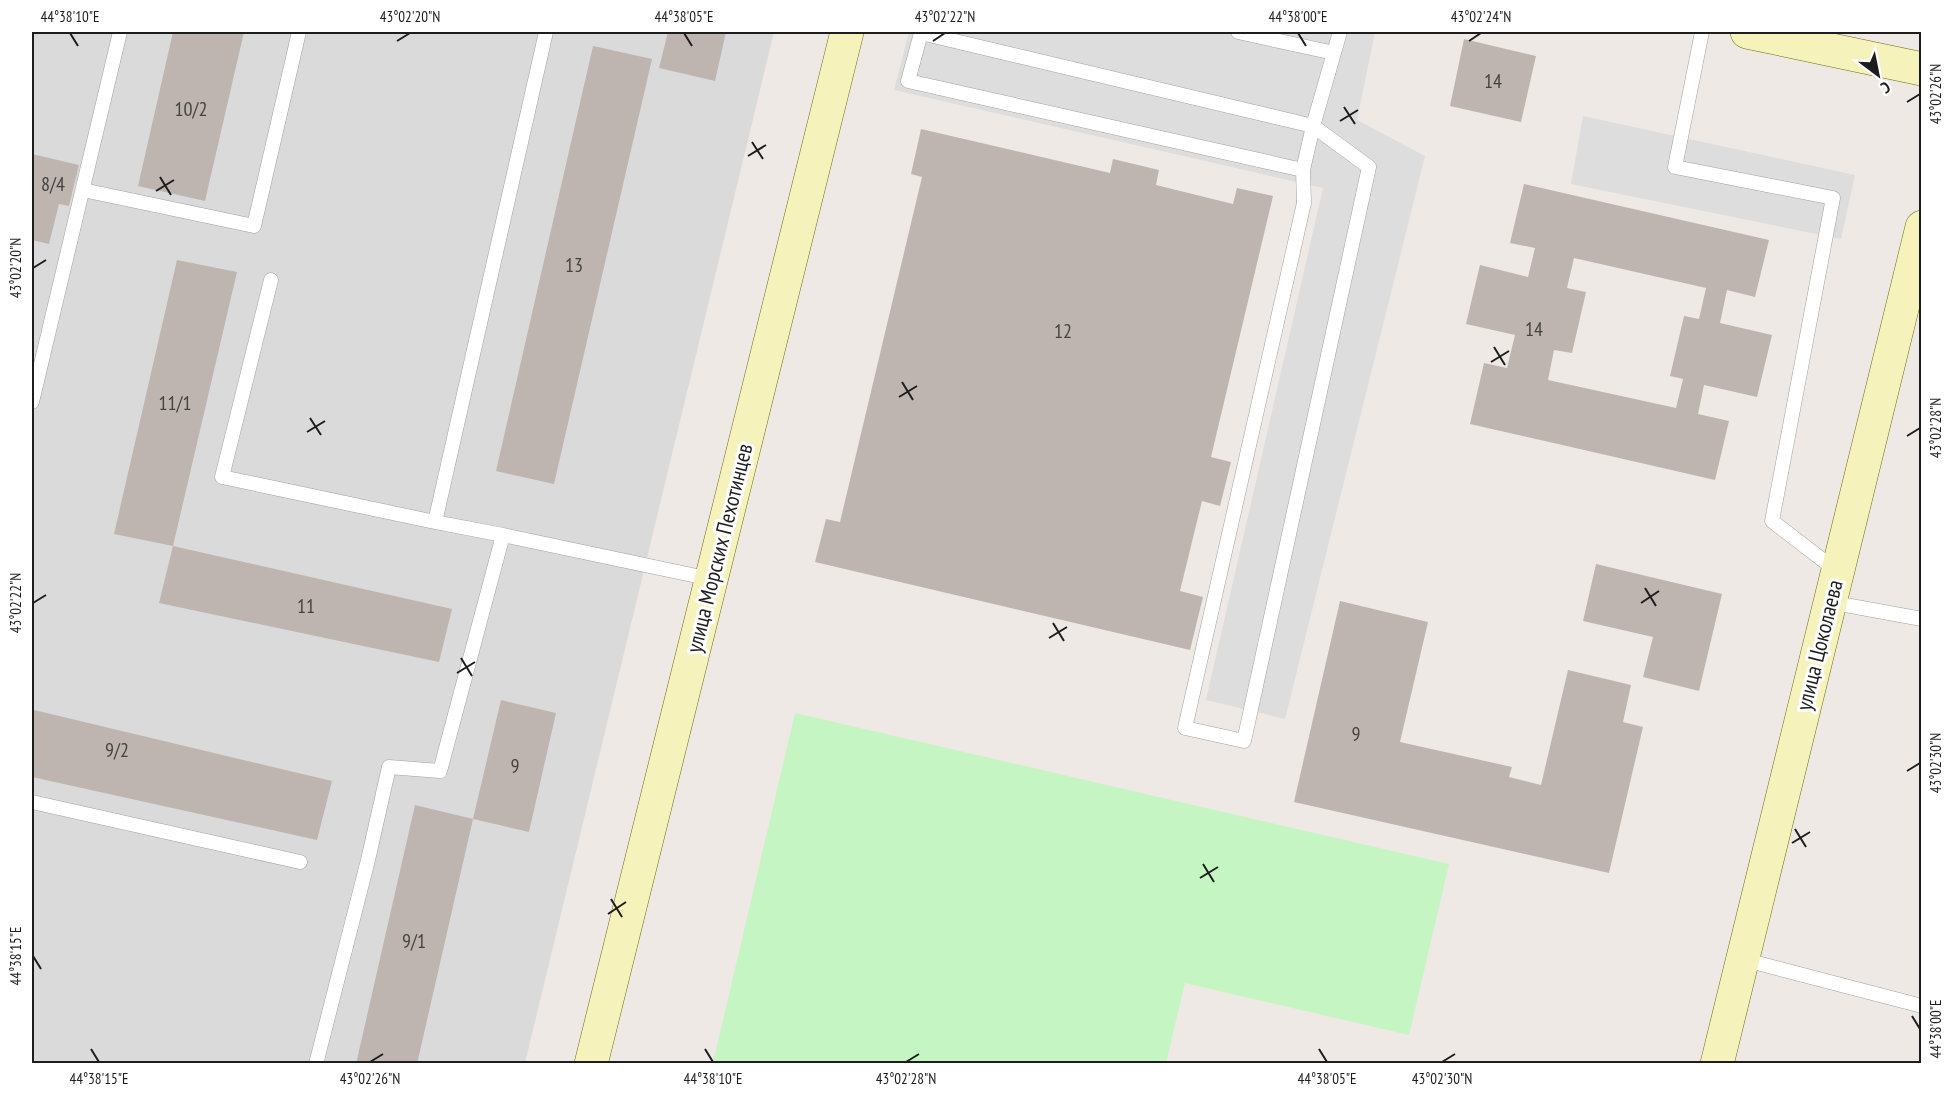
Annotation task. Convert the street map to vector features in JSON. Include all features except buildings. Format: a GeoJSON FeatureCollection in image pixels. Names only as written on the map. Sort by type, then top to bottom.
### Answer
{"type":"FeatureCollection","features":[{"type":"Feature","properties":{"kind":"street","name":"улица Морских Пехотинцев"},"geometry":{"type":"LineString","coordinates":[[591,1064],[847,32]]}},
{"type":"Feature","properties":{"kind":"street"},"geometry":{"type":"LineString","coordinates":[[1747,32],[1922,69]]}},
{"type":"Feature","properties":{"kind":"street","name":"улица Цоколаева"},"geometry":{"type":"LineString","coordinates":[[1717,1064],[1922,227]]}},
{"type":"Feature","properties":{"kind":"lane"},"geometry":{"type":"LineString","coordinates":[[32,402],[120,32]]}},
{"type":"Feature","properties":{"kind":"lane"},"geometry":{"type":"LineString","coordinates":[[83,190],[254,226],[299,32]]}},
{"type":"Feature","properties":{"kind":"lane"},"geometry":{"type":"LineString","coordinates":[[435,522],[546,32]]}},
{"type":"Feature","properties":{"kind":"lane"},"geometry":{"type":"LineString","coordinates":[[1303,170],[908,81],[921,32],[1313,126],[1369,167],[1244,741],[1185,728],[1304,203],[1303,170],[1313,126],[1340,32]]}},
{"type":"Feature","properties":{"kind":"lane"},"geometry":{"type":"LineString","coordinates":[[1238,32],[1334,53]]}},
{"type":"Feature","properties":{"kind":"lane"},"geometry":{"type":"LineString","coordinates":[[1702,32],[1674,167],[1833,198],[1772,521],[1833,586],[1922,619]]}},
{"type":"Feature","properties":{"kind":"lane"},"geometry":{"type":"LineString","coordinates":[[271,280],[222,477],[711,579]]}},
{"type":"Feature","properties":{"kind":"lane"},"geometry":{"type":"LineString","coordinates":[[316,1064],[368,860],[389,767],[440,771],[502,535]]}},
{"type":"Feature","properties":{"kind":"lane"},"geometry":{"type":"LineString","coordinates":[[32,802],[300,862]]}},
{"type":"Feature","properties":{"kind":"lane"},"geometry":{"type":"LineString","coordinates":[[1743,959],[1922,1006]]}},
{"type":"Feature","properties":{"kind":"shaded area"},"geometry":{"type":"Polygon","coordinates":[[[32,32],[774,32],[525,1063],[32,1063],[32,32]]]}},
{"type":"Feature","properties":{"kind":"shaded area"},"geometry":{"type":"Polygon","coordinates":[[[909,32],[1375,32],[1357,120],[1425,156],[1285,719],[1206,700],[1323,188],[894,90],[909,32]]]}},
{"type":"Feature","properties":{"kind":"shaded area"},"geometry":{"type":"Polygon","coordinates":[[[1583,116],[1855,175],[1841,239],[1571,184],[1583,116]]]}},
{"type":"Feature","properties":{"kind":"green space"},"geometry":{"type":"Polygon","coordinates":[[[795,713],[1449,864],[1409,1035],[1185,983],[1166,1063],[713,1063],[795,713]]]}}]}
